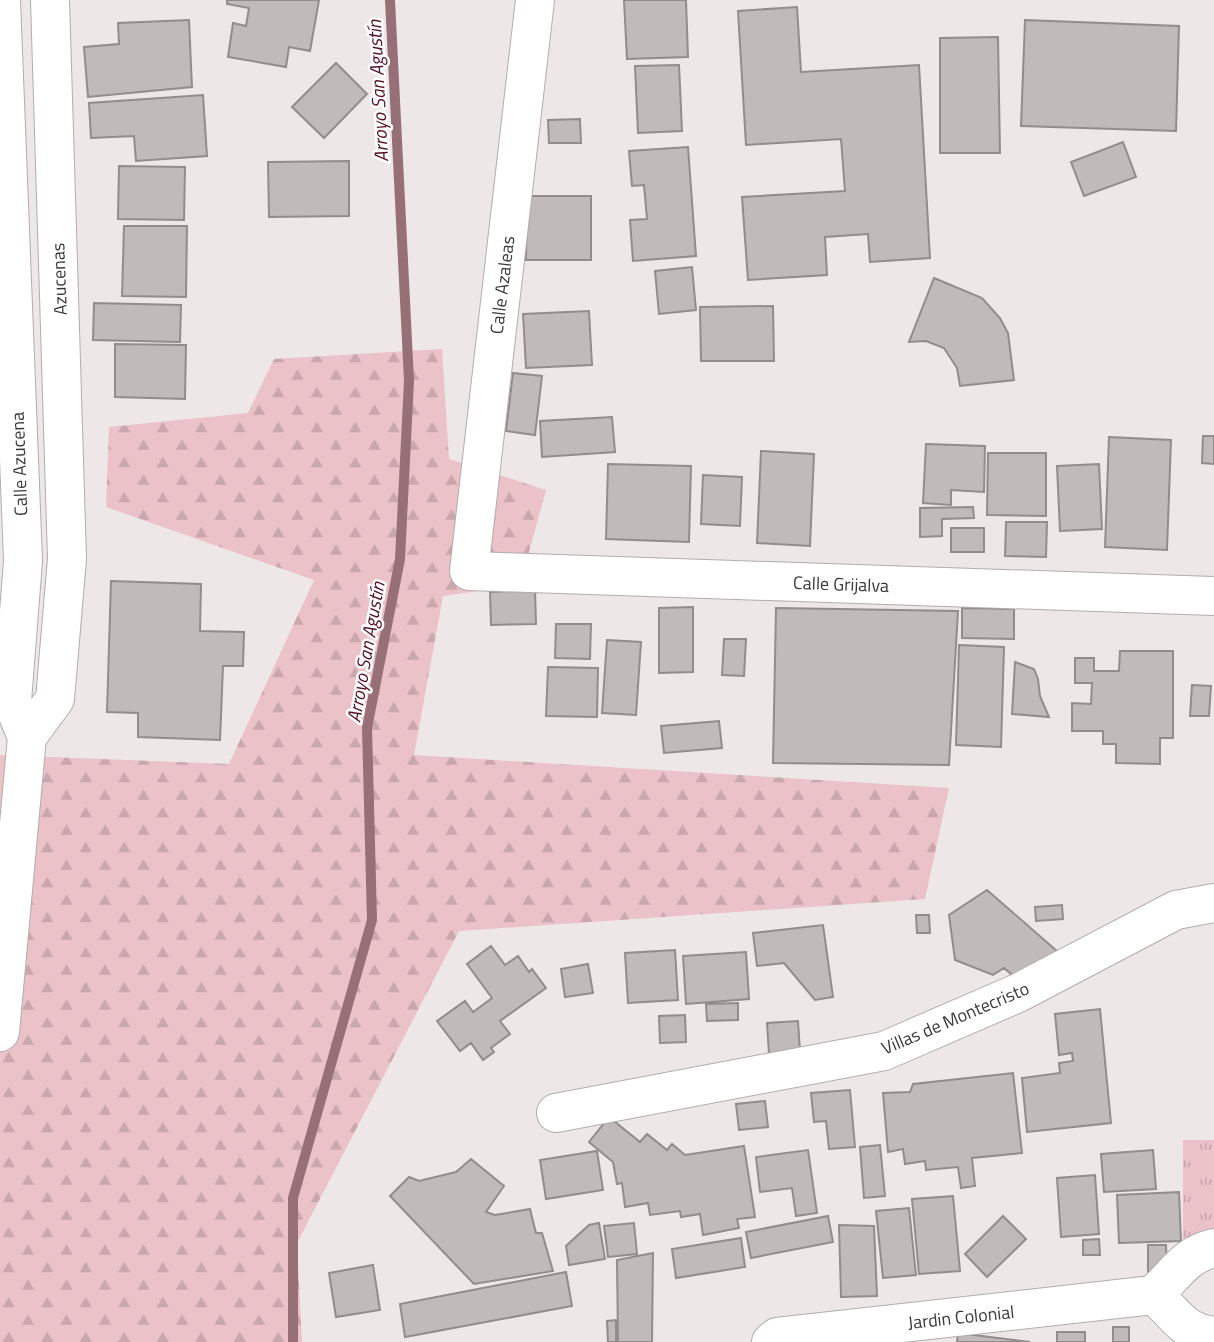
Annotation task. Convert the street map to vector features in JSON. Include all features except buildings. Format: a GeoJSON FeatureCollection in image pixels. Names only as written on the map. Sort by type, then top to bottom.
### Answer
{"type":"FeatureCollection","features":[{"type":"Feature","properties":{"kind":"street","name":"Calle Azucena"},"geometry":{"type":"LineString","coordinates":[[1,0],[12,561],[12,701],[27,737]]}},
{"type":"Feature","properties":{"kind":"street","name":"Azucenas"},"geometry":{"type":"LineString","coordinates":[[50,0],[67,559]]}},
{"type":"Feature","properties":{"kind":"street","name":"Calle Azaleas"},"geometry":{"type":"LineString","coordinates":[[469,571],[535,0]]}},
{"type":"Feature","properties":{"kind":"street"},"geometry":{"type":"LineString","coordinates":[[0,1032],[4,940],[27,737],[55,699],[67,559],[12,561]]}},
{"type":"Feature","properties":{"kind":"street","name":"Calle Grijalva"},"geometry":{"type":"LineString","coordinates":[[469,571],[1214,596]]}},
{"type":"Feature","properties":{"kind":"street","name":"Villas de Montecristo"},"geometry":{"type":"LineString","coordinates":[[556,1113],[884,1051],[1018,993],[1176,910],[1214,903]]}},
{"type":"Feature","properties":{"kind":"street"},"geometry":{"type":"LineString","coordinates":[[1214,1248],[1185,1260],[1181,1268],[1153,1295],[1182,1324],[1204,1335],[1214,1336]]}},
{"type":"Feature","properties":{"kind":"street","name":"Jardin Colonial"},"geometry":{"type":"LineString","coordinates":[[772,1342],[777,1338],[1153,1295]]}},
{"type":"Feature","properties":{"kind":"green space"},"geometry":{"type":"Polygon","coordinates":[[[442,349],[449,459],[546,490],[520,585],[443,596],[414,755],[949,788],[925,899],[459,931],[297,1243],[302,1342],[0,1342],[0,755],[229,764],[314,580],[106,507],[109,427],[248,413],[274,359],[442,349]]]}},
{"type":"Feature","properties":{"kind":"green space"},"geometry":{"type":"Polygon","coordinates":[[[1183,1140],[1214,1140],[1214,1238],[1183,1238],[1183,1140]]]}},
{"type":"Feature","properties":{"kind":"waterway","name":"Arroyo San Agustín"},"geometry":{"type":"LineString","coordinates":[[293,1342],[293,1198],[372,920],[367,728],[400,559],[409,381],[390,0]]}}]}
